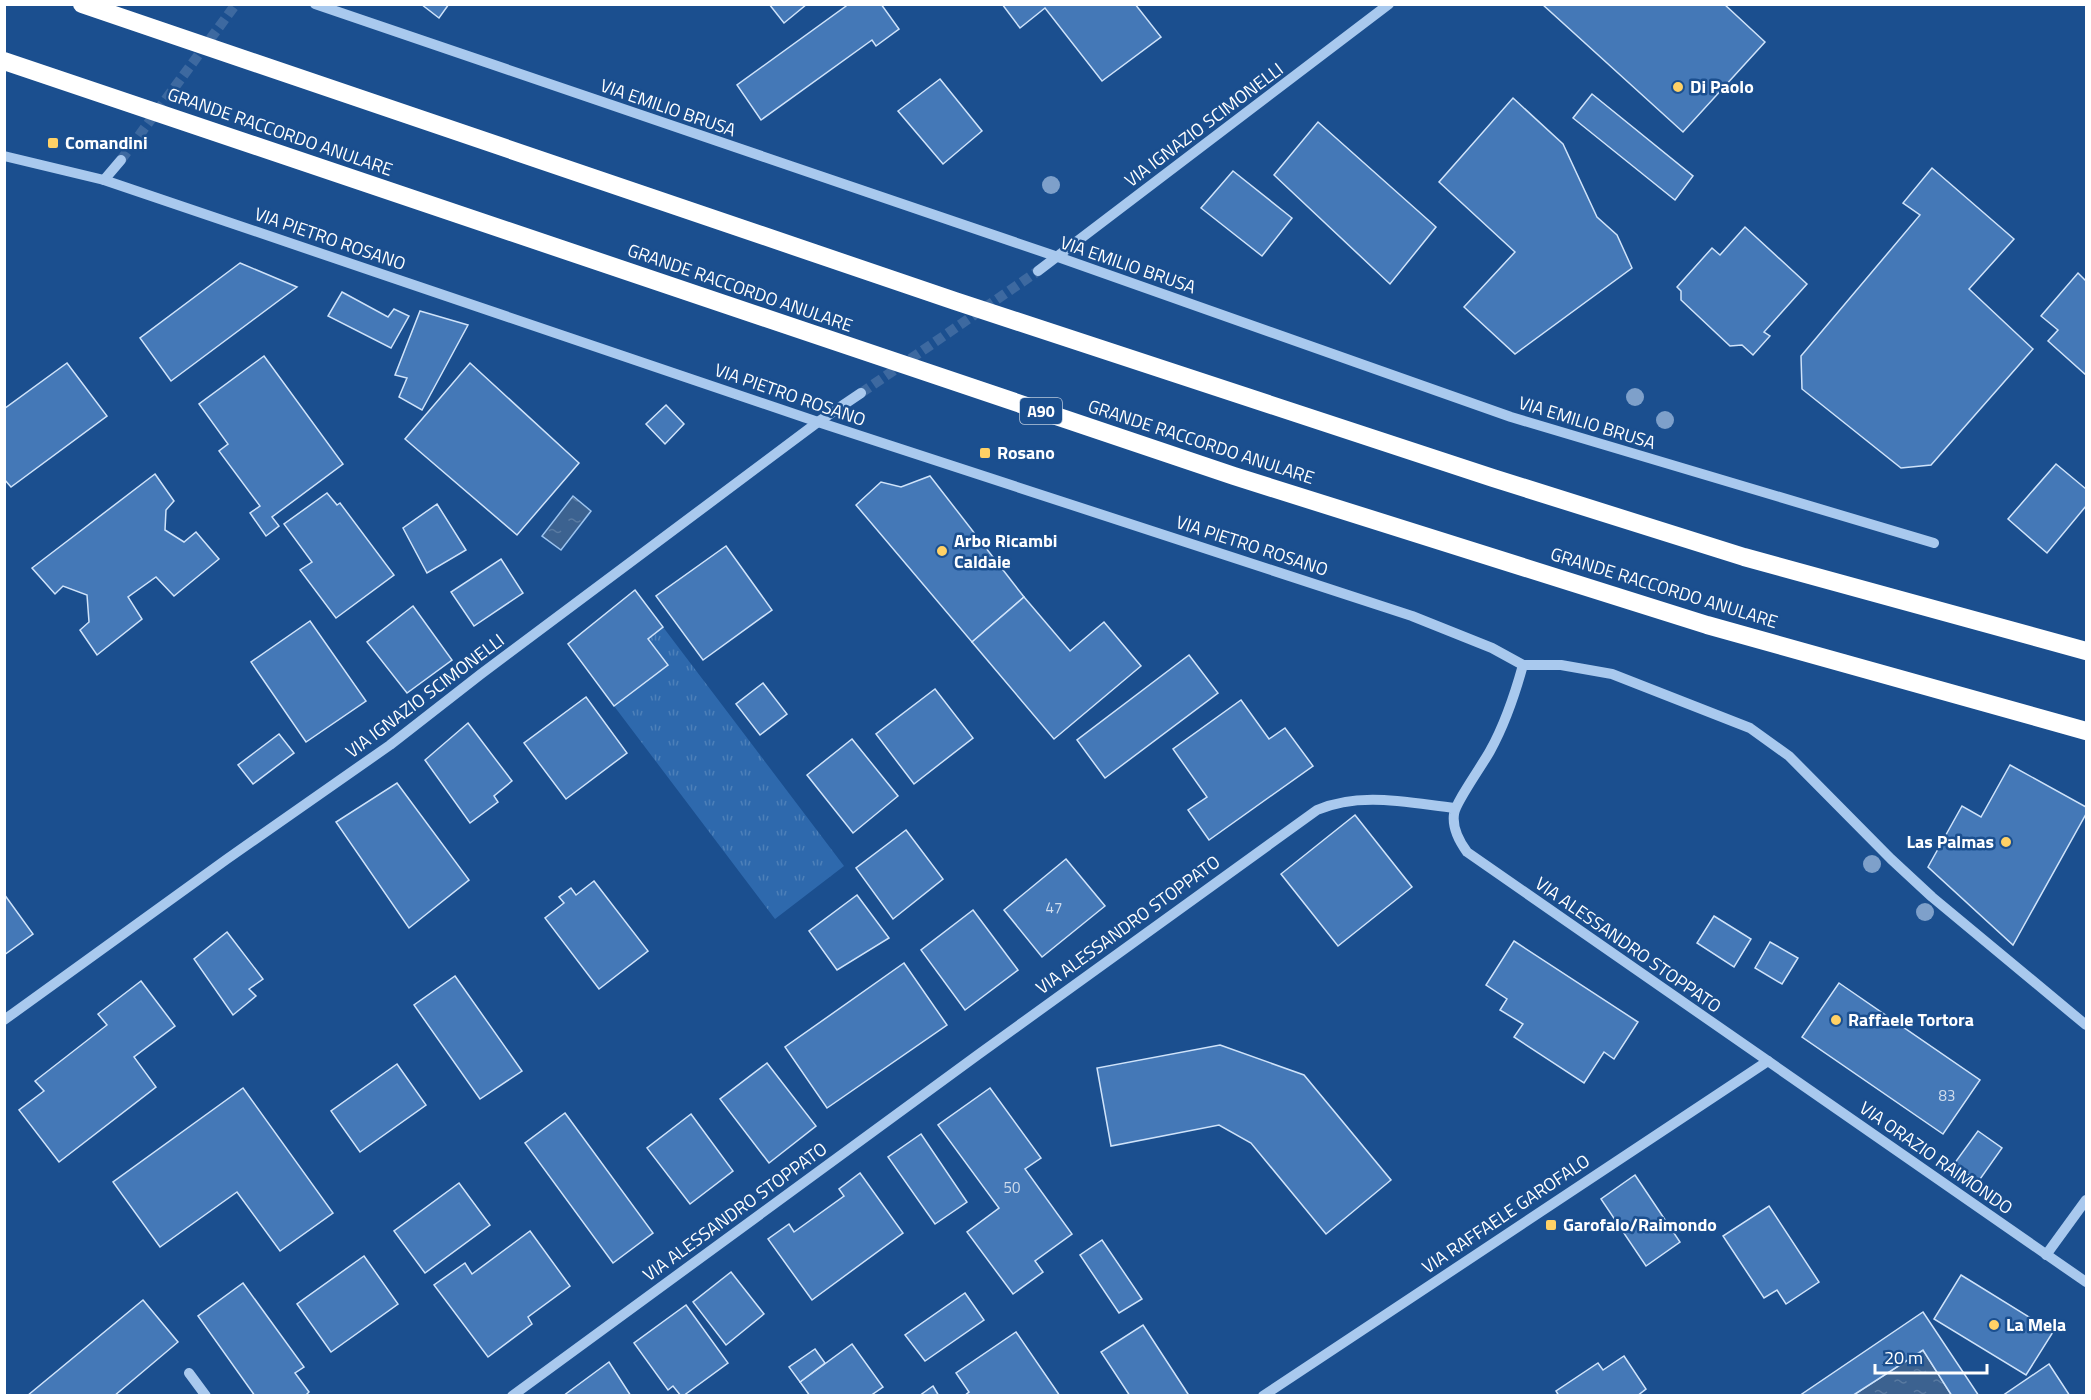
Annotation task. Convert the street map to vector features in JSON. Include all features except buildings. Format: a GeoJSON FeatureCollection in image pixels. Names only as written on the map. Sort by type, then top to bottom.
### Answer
{"type":"FeatureCollection","features":[{"type":"Feature","properties":{"kind":"highway"},"geometry":{"type":"LineString","coordinates":[[82,4],[955,301],[1493,478],[1744,557],[2086,651]]}},
{"type":"Feature","properties":{"kind":"highway","name":"GRANDE RACCORDO ANULARE"},"geometry":{"type":"LineString","coordinates":[[4,61],[1234,476],[1707,625],[2086,731]]}},
{"type":"Feature","properties":{"kind":"street","name":"VIA EMILIO BRUSA"},"geometry":{"type":"LineString","coordinates":[[315,4],[1058,257],[1511,417],[1934,543]]}},
{"type":"Feature","properties":{"kind":"street","name":"VIA IGNAZIO SCIMONELLI"},"geometry":{"type":"LineString","coordinates":[[1038,271],[1389,4]]}},
{"type":"Feature","properties":{"kind":"street","name":"VIA PIETRO ROSANO"},"geometry":{"type":"LineString","coordinates":[[4,156],[104,180],[818,422],[1412,616],[1492,648],[1523,665]]}},
{"type":"Feature","properties":{"kind":"street"},"geometry":{"type":"LineString","coordinates":[[104,180],[121,160]]}},
{"type":"Feature","properties":{"kind":"street","name":"VIA IGNAZIO SCIMONELLI"},"geometry":{"type":"LineString","coordinates":[[4,1020],[390,745],[481,674],[818,422],[861,393]]}},
{"type":"Feature","properties":{"kind":"street"},"geometry":{"type":"LineString","coordinates":[[1455,808],[1498,736],[1516,691],[1523,665],[1561,665],[1612,674],[1736,721],[1756,732],[1789,756],[1932,897],[2086,1025]]}},
{"type":"Feature","properties":{"kind":"street","name":"VIA ALESSANDRO STOPPATO"},"geometry":{"type":"LineString","coordinates":[[512,1395],[1317,810],[1332,804],[1362,799],[1455,808],[1455,831],[1472,857],[1768,1061]]}},
{"type":"Feature","properties":{"kind":"street","name":"VIA ORAZIO RAIMONDO"},"geometry":{"type":"LineString","coordinates":[[1768,1061],[2086,1282]]}},
{"type":"Feature","properties":{"kind":"street","name":"VIA RAFFAELE GAROFALO"},"geometry":{"type":"LineString","coordinates":[[1263,1395],[1768,1061]]}},
{"type":"Feature","properties":{"kind":"street"},"geometry":{"type":"LineString","coordinates":[[2046,1255],[2086,1200]]}},
{"type":"Feature","properties":{"kind":"street"},"geometry":{"type":"LineString","coordinates":[[189,1373],[206,1395]]}},
{"type":"Feature","properties":{"kind":"green space"},"geometry":{"type":"Polygon","coordinates":[[[663,627],[844,866],[775,919],[614,706],[668,665],[648,639],[663,627]]]}},
{"type":"Feature","properties":{"kind":"water"},"geometry":{"type":"Polygon","coordinates":[[[573,496],[591,511],[561,550],[542,536],[573,496]]]}},
{"type":"Feature","properties":{"kind":"water"},"geometry":{"type":"Polygon","coordinates":[[[1923,1350],[1952,1396],[1852,1396],[1923,1350]]]}},
{"type":"Feature","properties":{"kind":"tunnel"},"geometry":{"type":"LineString","coordinates":[[121,160],[236,4]]}},
{"type":"Feature","properties":{"kind":"tunnel"},"geometry":{"type":"LineString","coordinates":[[861,393],[1038,271]]}},
{"type":"Feature","properties":{"kind":"place","name":"Di Paolo"},"geometry":{"type":"Point","coordinates":[1678,87]}},
{"type":"Feature","properties":{"kind":"place","name":"Comandini"},"geometry":{"type":"Point","coordinates":[53,143]}},
{"type":"Feature","properties":{"kind":"place","name":"Rosano"},"geometry":{"type":"Point","coordinates":[985,453]}},
{"type":"Feature","properties":{"kind":"place","name":"Arbo Ricambi Caldaie"},"geometry":{"type":"Point","coordinates":[942,551]}},
{"type":"Feature","properties":{"kind":"place","name":"Las Palmas"},"geometry":{"type":"Point","coordinates":[2006,842]}},
{"type":"Feature","properties":{"kind":"place","name":"Raffaele Tortora"},"geometry":{"type":"Point","coordinates":[1836,1020]}},
{"type":"Feature","properties":{"kind":"place","name":"Garofalo/Raimondo"},"geometry":{"type":"Point","coordinates":[1551,1225]}},
{"type":"Feature","properties":{"kind":"place","name":"La Mela"},"geometry":{"type":"Point","coordinates":[1994,1325]}}]}
